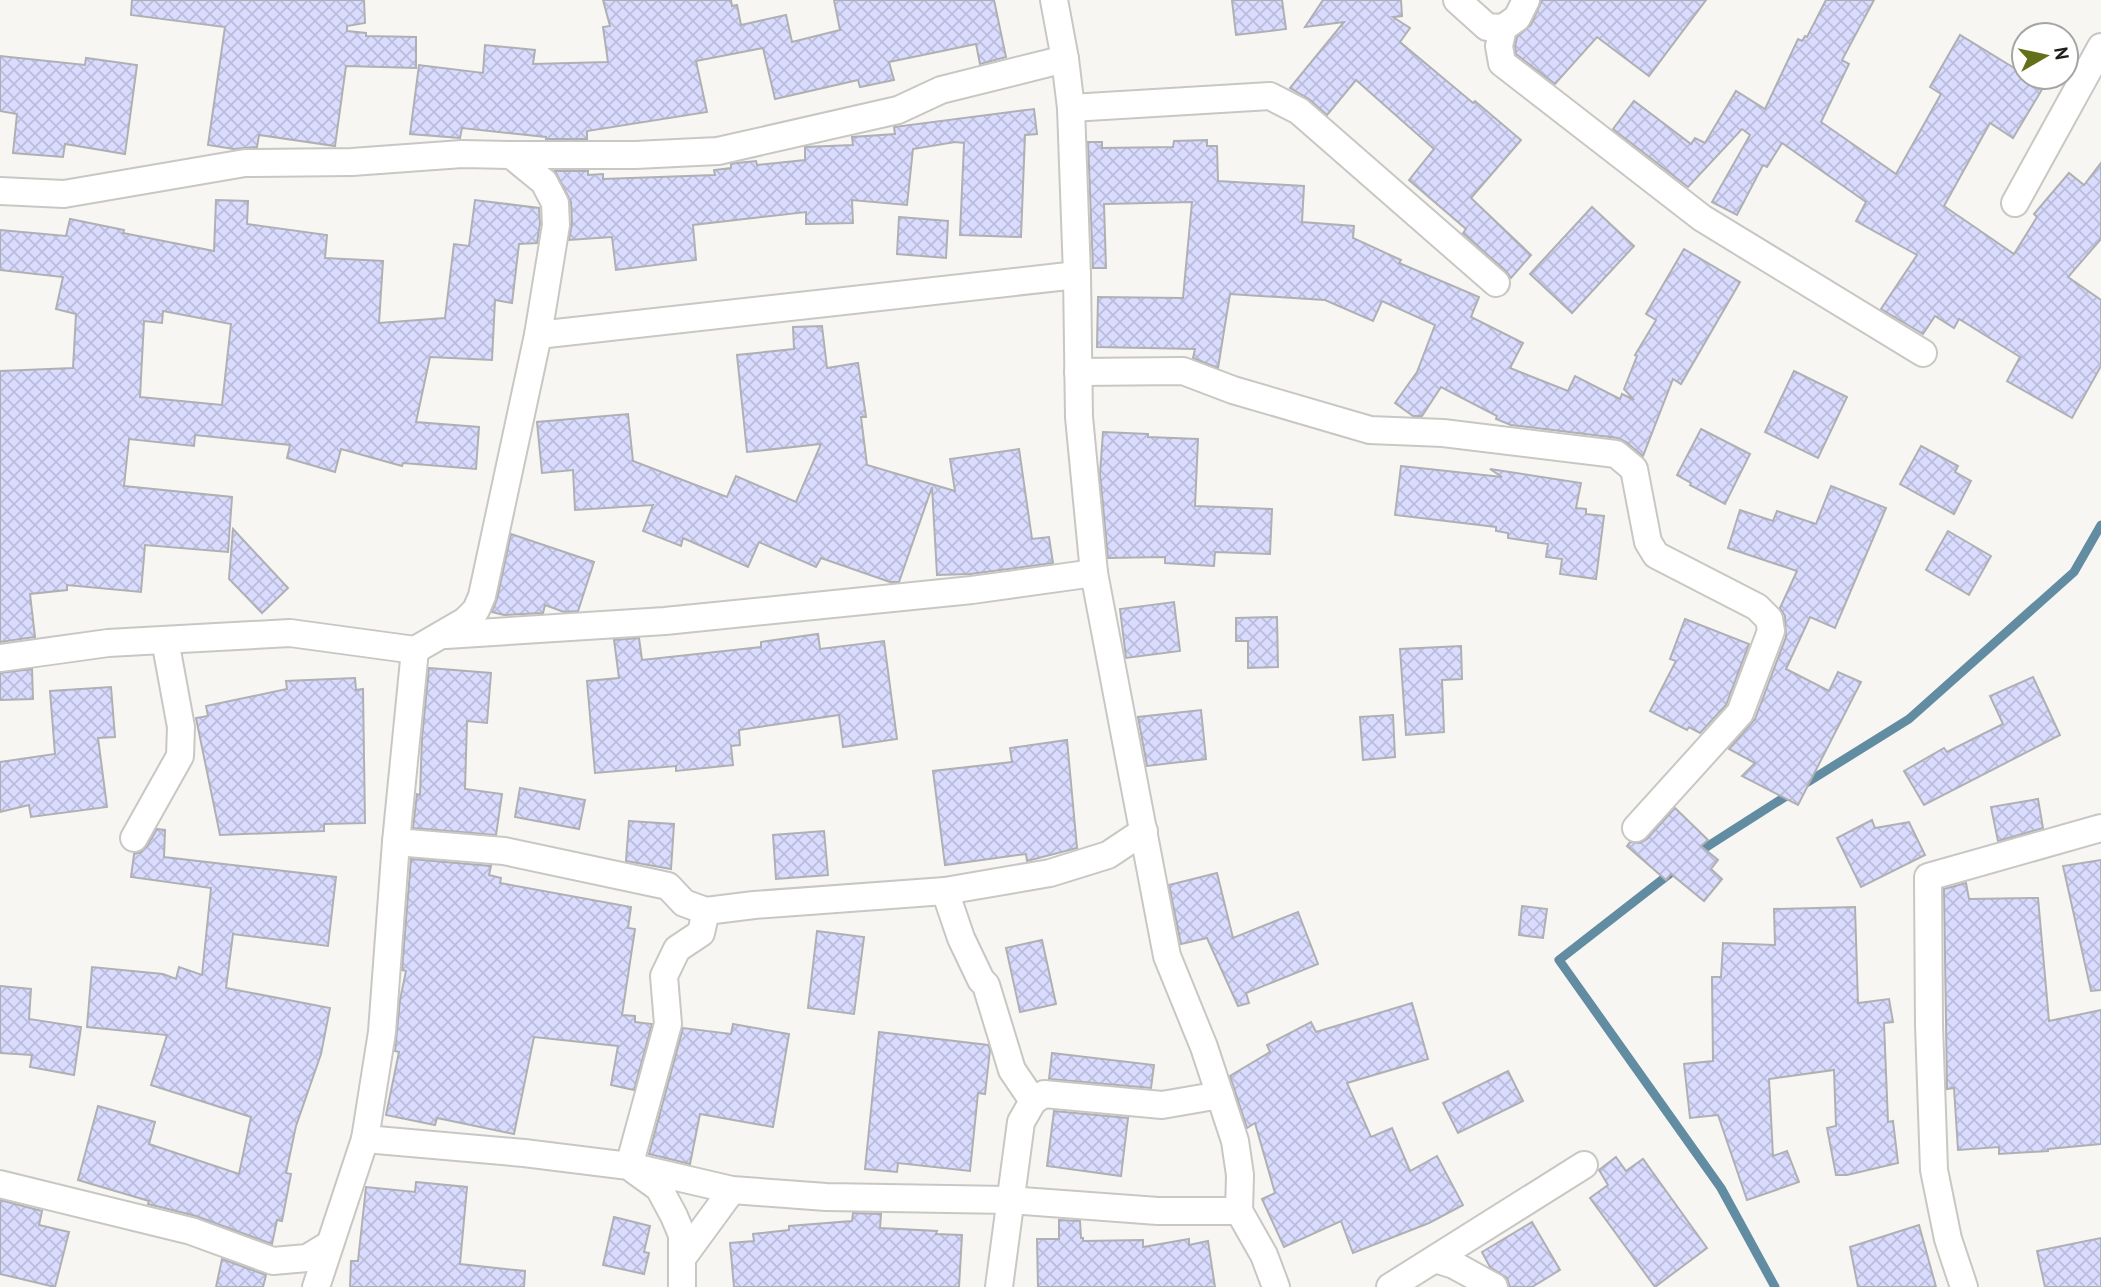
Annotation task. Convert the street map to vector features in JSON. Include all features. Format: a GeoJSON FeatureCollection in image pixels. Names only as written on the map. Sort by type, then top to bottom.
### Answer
{"type":"FeatureCollection","features":[{"type":"Feature","properties":{"kind":"street"},"geometry":{"type":"LineString","coordinates":[[1054,0],[1071,108],[1079,417],[1094,573],[1167,956],[1235,1141],[1240,1175],[1239,1211],[1264,1255],[1276,1287]]}},
{"type":"Feature","properties":{"kind":"street"},"geometry":{"type":"LineString","coordinates":[[1457,0],[1487,27],[1503,28],[1517,18],[1526,0]]}},
{"type":"Feature","properties":{"kind":"street"},"geometry":{"type":"LineString","coordinates":[[1503,28],[1499,46],[1502,64],[1702,218],[1923,353]]}},
{"type":"Feature","properties":{"kind":"street"},"geometry":{"type":"LineString","coordinates":[[2015,203],[2101,47]]}},
{"type":"Feature","properties":{"kind":"street"},"geometry":{"type":"LineString","coordinates":[[0,191],[64,194],[245,163],[352,162],[462,154],[635,155],[718,151],[898,110],[941,90],[1065,59]]}},
{"type":"Feature","properties":{"kind":"street"},"geometry":{"type":"LineString","coordinates":[[1071,108],[1270,96],[1299,111],[1496,282]]}},
{"type":"Feature","properties":{"kind":"street"},"geometry":{"type":"LineString","coordinates":[[0,658],[108,643],[290,633],[415,650],[465,621],[476,610],[482,596],[538,335],[556,225],[555,203],[544,182],[511,155]]}},
{"type":"Feature","properties":{"kind":"street"},"geometry":{"type":"LineString","coordinates":[[538,335],[1077,275]]}},
{"type":"Feature","properties":{"kind":"street"},"geometry":{"type":"LineString","coordinates":[[1078,372],[1183,371],[1233,390],[1370,430],[1443,433],[1616,454],[1634,468],[1648,542],[1656,555],[1757,607],[1769,619],[1771,631],[1740,713],[1636,828]]}},
{"type":"Feature","properties":{"kind":"street"},"geometry":{"type":"LineString","coordinates":[[440,635],[678,620],[972,590],[1094,573]]}},
{"type":"Feature","properties":{"kind":"street"},"geometry":{"type":"LineString","coordinates":[[134,838],[180,756],[181,727],[165,640]]}},
{"type":"Feature","properties":{"kind":"street"},"geometry":{"type":"LineString","coordinates":[[316,1287],[365,1139],[382,1032],[396,842],[415,650]]}},
{"type":"Feature","properties":{"kind":"street"},"geometry":{"type":"LineString","coordinates":[[1964,1287],[1948,1239],[1934,1170],[1928,877],[2101,828]]}},
{"type":"Feature","properties":{"kind":"street"},"geometry":{"type":"LineString","coordinates":[[396,842],[504,851],[668,887],[684,903],[706,911],[945,891],[1062,870],[1108,855],[1144,831]]}},
{"type":"Feature","properties":{"kind":"street"},"geometry":{"type":"LineString","coordinates":[[945,891],[961,939],[986,985],[1012,1070],[1033,1101]]}},
{"type":"Feature","properties":{"kind":"street"},"geometry":{"type":"LineString","coordinates":[[629,1166],[668,1024],[664,976],[677,949],[701,933],[706,911]]}},
{"type":"Feature","properties":{"kind":"street"},"geometry":{"type":"LineString","coordinates":[[999,1287],[1021,1122],[1033,1101],[1044,1094],[1162,1105],[1220,1095]]}},
{"type":"Feature","properties":{"kind":"street"},"geometry":{"type":"LineString","coordinates":[[365,1139],[524,1153],[629,1166],[732,1191],[826,1197],[1009,1200],[1158,1211],[1239,1211]]}},
{"type":"Feature","properties":{"kind":"street"},"geometry":{"type":"LineString","coordinates":[[1390,1287],[1584,1165]]}},
{"type":"Feature","properties":{"kind":"street"},"geometry":{"type":"LineString","coordinates":[[629,1166],[659,1188],[674,1216],[682,1235],[682,1287]]}},
{"type":"Feature","properties":{"kind":"street"},"geometry":{"type":"LineString","coordinates":[[0,1184],[191,1231],[274,1261],[307,1258],[330,1244]]}},
{"type":"Feature","properties":{"kind":"street"},"geometry":{"type":"LineString","coordinates":[[683,1257],[732,1191]]}},
{"type":"Feature","properties":{"kind":"street"},"geometry":{"type":"LineString","coordinates":[[1435,1259],[1454,1265],[1494,1287]]}},
{"type":"Feature","properties":{"kind":"building"},"geometry":{"type":"Polygon","coordinates":[[[132,0],[364,0],[365,23],[347,26],[347,31],[366,33],[366,36],[416,37],[416,68],[346,66],[335,146],[259,135],[257,147],[234,149],[208,145],[225,27],[131,15],[132,0]]]}},
{"type":"Feature","properties":{"kind":"building"},"geometry":{"type":"Polygon","coordinates":[[[603,0],[731,0],[732,6],[737,5],[741,25],[786,15],[792,42],[840,30],[834,0],[994,0],[1006,57],[980,64],[976,44],[889,62],[894,80],[860,87],[858,80],[775,99],[763,48],[696,61],[707,112],[587,131],[587,139],[546,139],[462,128],[460,138],[410,134],[419,65],[483,73],[485,45],[535,50],[533,64],[608,62],[603,27],[610,26],[603,0]]]}},
{"type":"Feature","properties":{"kind":"building"},"geometry":{"type":"Polygon","coordinates":[[[1232,0],[1282,0],[1286,29],[1236,35],[1232,0]]]}},
{"type":"Feature","properties":{"kind":"building"},"geometry":{"type":"Polygon","coordinates":[[[1323,0],[1401,0],[1402,16],[1393,17],[1410,28],[1400,42],[1521,140],[1471,198],[1531,255],[1511,278],[1463,233],[1466,229],[1409,180],[1434,149],[1356,80],[1327,115],[1309,99],[1290,88],[1344,22],[1305,27],[1323,0]]]}},
{"type":"Feature","properties":{"kind":"building"},"geometry":{"type":"Polygon","coordinates":[[[1542,0],[1706,0],[1649,76],[1597,37],[1555,84],[1516,54],[1517,37],[1531,25],[1542,0]]]}},
{"type":"Feature","properties":{"kind":"building"},"geometry":{"type":"Polygon","coordinates":[[[1826,0],[1874,0],[1842,60],[1849,64],[1821,122],[1896,174],[1941,94],[1930,87],[1960,35],[2010,65],[2010,91],[2041,91],[2013,138],[1990,123],[1944,206],[2014,254],[2037,217],[2034,214],[2069,173],[2084,185],[2101,163],[2101,239],[2068,277],[2101,300],[2101,366],[2072,418],[2007,381],[2020,357],[1959,319],[1954,328],[1935,316],[1923,334],[1881,309],[1917,255],[1856,221],[1866,202],[1782,143],[1767,167],[1763,165],[1737,215],[1712,202],[1750,135],[1742,129],[1688,187],[1613,129],[1634,101],[1691,144],[1695,138],[1705,143],[1736,91],[1765,109],[1798,39],[1802,41],[1807,37],[1826,0]]]}},
{"type":"Feature","properties":{"kind":"building"},"geometry":{"type":"Polygon","coordinates":[[[0,56],[85,65],[86,58],[137,65],[125,154],[65,144],[63,157],[13,153],[17,114],[0,111],[0,56]]]}},
{"type":"Feature","properties":{"kind":"building"},"geometry":{"type":"Polygon","coordinates":[[[1034,109],[1037,134],[1025,135],[1021,237],[960,235],[964,143],[955,142],[913,149],[907,205],[852,200],[853,223],[806,224],[806,212],[693,225],[696,260],[616,270],[612,237],[569,240],[572,224],[571,202],[555,171],[588,171],[588,175],[603,174],[603,179],[715,175],[714,170],[731,168],[731,164],[756,161],[757,165],[805,160],[805,147],[853,145],[852,137],[895,134],[894,127],[1034,109]]]}},
{"type":"Feature","properties":{"kind":"building"},"geometry":{"type":"Polygon","coordinates":[[[1207,140],[1207,146],[1217,146],[1218,181],[1304,186],[1302,222],[1354,226],[1353,238],[1401,260],[1399,263],[1479,297],[1471,317],[1523,343],[1510,368],[1568,391],[1575,376],[1620,399],[1622,394],[1634,400],[1624,389],[1637,356],[1635,355],[1656,320],[1646,314],[1684,249],[1740,282],[1681,384],[1673,379],[1643,456],[1618,438],[1511,425],[1441,387],[1422,416],[1413,416],[1395,403],[1417,372],[1435,325],[1382,301],[1373,321],[1325,300],[1230,294],[1218,368],[1193,358],[1195,349],[1097,347],[1098,297],[1183,298],[1192,202],[1104,204],[1106,268],[1093,268],[1088,142],[1102,142],[1102,148],[1173,147],[1174,141],[1207,140]]]}},
{"type":"Feature","properties":{"kind":"building"},"geometry":{"type":"Polygon","coordinates":[[[216,200],[248,201],[247,224],[327,235],[325,258],[383,261],[379,323],[445,318],[454,244],[469,246],[475,200],[539,208],[537,243],[519,244],[512,303],[495,300],[492,360],[430,357],[416,422],[479,427],[476,469],[403,463],[402,466],[341,449],[335,472],[287,458],[290,445],[195,435],[194,446],[129,439],[124,486],[232,497],[228,552],[145,545],[141,592],[67,585],[67,590],[30,594],[35,637],[0,642],[0,371],[73,368],[76,314],[56,309],[63,277],[0,270],[0,230],[66,236],[70,219],[124,230],[123,233],[214,251],[216,200]],[[163,311],[162,323],[144,321],[140,397],[222,405],[231,324],[163,311]]]}},
{"type":"Feature","properties":{"kind":"building"},"geometry":{"type":"Polygon","coordinates":[[[1592,207],[1634,246],[1572,313],[1530,274],[1592,207]]]}},
{"type":"Feature","properties":{"kind":"building"},"geometry":{"type":"Polygon","coordinates":[[[899,217],[948,221],[946,258],[897,254],[899,217]]]}},
{"type":"Feature","properties":{"kind":"building"},"geometry":{"type":"Polygon","coordinates":[[[822,326],[827,368],[858,363],[866,417],[861,417],[867,465],[955,491],[950,459],[1019,449],[1032,539],[1049,537],[1053,563],[970,574],[937,575],[932,487],[899,582],[890,582],[821,558],[816,567],[759,542],[748,567],[683,538],[681,546],[643,531],[653,505],[575,510],[573,470],[542,473],[537,422],[628,414],[633,461],[727,497],[736,476],[796,502],[821,444],[747,452],[737,355],[794,349],[793,327],[822,326]]]}},
{"type":"Feature","properties":{"kind":"building"},"geometry":{"type":"Polygon","coordinates":[[[1794,371],[1847,397],[1818,458],[1765,432],[1794,371]]]}},
{"type":"Feature","properties":{"kind":"building"},"geometry":{"type":"Polygon","coordinates":[[[1701,429],[1750,454],[1725,504],[1677,475],[1701,429]]]}},
{"type":"Feature","properties":{"kind":"building"},"geometry":{"type":"Polygon","coordinates":[[[1103,432],[1198,439],[1195,506],[1272,509],[1270,554],[1215,552],[1214,566],[1165,563],[1165,557],[1108,558],[1100,474],[1103,432]]]}},
{"type":"Feature","properties":{"kind":"building"},"geometry":{"type":"Polygon","coordinates":[[[1921,446],[1958,466],[1955,472],[1971,481],[1954,514],[1900,484],[1921,446]]]}},
{"type":"Feature","properties":{"kind":"building"},"geometry":{"type":"Polygon","coordinates":[[[1401,466],[1502,477],[1490,469],[1581,483],[1576,508],[1586,509],[1586,514],[1604,516],[1596,579],[1560,574],[1562,559],[1546,557],[1548,544],[1508,538],[1508,533],[1496,531],[1496,527],[1395,515],[1401,466]]]}},
{"type":"Feature","properties":{"kind":"building"},"geometry":{"type":"Polygon","coordinates":[[[1831,486],[1886,508],[1835,628],[1810,617],[1786,669],[1829,691],[1838,672],[1861,682],[1798,805],[1742,776],[1755,763],[1729,749],[1755,719],[1786,637],[1785,616],[1780,608],[1797,571],[1728,548],[1740,510],[1773,521],[1777,511],[1816,524],[1831,486]]]}},
{"type":"Feature","properties":{"kind":"building"},"geometry":{"type":"Polygon","coordinates":[[[233,529],[288,588],[262,613],[229,579],[233,529]]]}},
{"type":"Feature","properties":{"kind":"building"},"geometry":{"type":"Polygon","coordinates":[[[1948,531],[1991,556],[1969,595],[1926,570],[1948,531]]]}},
{"type":"Feature","properties":{"kind":"building"},"geometry":{"type":"Polygon","coordinates":[[[511,534],[594,562],[578,611],[564,612],[545,605],[543,613],[504,615],[492,612],[511,534]]]}},
{"type":"Feature","properties":{"kind":"building"},"geometry":{"type":"Polygon","coordinates":[[[1174,602],[1180,651],[1126,658],[1120,609],[1174,602]]]}},
{"type":"Feature","properties":{"kind":"building"},"geometry":{"type":"Polygon","coordinates":[[[1277,617],[1278,667],[1248,668],[1248,641],[1236,641],[1236,618],[1277,617]]]}},
{"type":"Feature","properties":{"kind":"building"},"geometry":{"type":"Polygon","coordinates":[[[1685,619],[1749,644],[1726,705],[1700,733],[1689,727],[1687,730],[1650,711],[1676,661],[1670,659],[1685,619]]]}},
{"type":"Feature","properties":{"kind":"building"},"geometry":{"type":"Polygon","coordinates":[[[818,634],[820,649],[884,641],[897,739],[843,747],[839,715],[739,730],[740,745],[731,746],[733,765],[676,771],[676,766],[595,773],[587,681],[619,678],[614,640],[639,638],[642,660],[761,647],[761,642],[818,634]]]}},
{"type":"Feature","properties":{"kind":"building"},"geometry":{"type":"Polygon","coordinates":[[[1461,646],[1462,679],[1442,680],[1444,732],[1406,735],[1400,649],[1461,646]]]}},
{"type":"Feature","properties":{"kind":"building"},"geometry":{"type":"Polygon","coordinates":[[[429,668],[491,673],[487,723],[467,721],[465,789],[502,794],[496,835],[413,828],[417,794],[420,795],[429,668]]]}},
{"type":"Feature","properties":{"kind":"building"},"geometry":{"type":"Polygon","coordinates":[[[32,669],[33,699],[0,700],[0,673],[32,669]]]}},
{"type":"Feature","properties":{"kind":"building"},"geometry":{"type":"Polygon","coordinates":[[[2033,677],[2060,735],[1924,805],[1904,771],[1944,748],[1947,752],[2003,724],[1990,696],[2033,677]]]}},
{"type":"Feature","properties":{"kind":"building"},"geometry":{"type":"Polygon","coordinates":[[[355,678],[356,690],[363,689],[365,823],[324,824],[324,831],[220,835],[196,718],[208,716],[206,706],[287,689],[286,681],[355,678]]]}},
{"type":"Feature","properties":{"kind":"building"},"geometry":{"type":"Polygon","coordinates":[[[111,687],[115,737],[98,738],[107,807],[31,817],[29,805],[0,812],[0,762],[55,754],[50,691],[111,687]]]}},
{"type":"Feature","properties":{"kind":"building"},"geometry":{"type":"Polygon","coordinates":[[[1201,710],[1206,759],[1147,766],[1138,717],[1201,710]]]}},
{"type":"Feature","properties":{"kind":"building"},"geometry":{"type":"Polygon","coordinates":[[[1393,715],[1395,757],[1363,760],[1360,717],[1393,715]]]}},
{"type":"Feature","properties":{"kind":"building"},"geometry":{"type":"Polygon","coordinates":[[[1067,740],[1077,848],[1027,861],[1026,854],[945,865],[933,771],[1012,762],[1010,748],[1067,740]]]}},
{"type":"Feature","properties":{"kind":"building"},"geometry":{"type":"Polygon","coordinates":[[[520,788],[585,800],[579,829],[515,817],[520,788]]]}},
{"type":"Feature","properties":{"kind":"building"},"geometry":{"type":"Polygon","coordinates":[[[2038,799],[2043,828],[1998,841],[1991,807],[2038,799]]]}},
{"type":"Feature","properties":{"kind":"building"},"geometry":{"type":"Polygon","coordinates":[[[1675,808],[1708,840],[1701,846],[1718,860],[1711,869],[1722,879],[1704,901],[1671,874],[1666,880],[1627,846],[1630,842],[1640,843],[1647,839],[1675,808]]]}},
{"type":"Feature","properties":{"kind":"building"},"geometry":{"type":"Polygon","coordinates":[[[1872,820],[1875,828],[1909,822],[1925,855],[1861,887],[1837,838],[1872,820]]]}},
{"type":"Feature","properties":{"kind":"building"},"geometry":{"type":"Polygon","coordinates":[[[629,821],[674,824],[671,869],[626,861],[629,821]]]}},
{"type":"Feature","properties":{"kind":"building"},"geometry":{"type":"Polygon","coordinates":[[[157,829],[165,830],[164,857],[336,877],[328,946],[233,934],[226,988],[330,1008],[321,1054],[296,1126],[286,1173],[291,1174],[282,1221],[277,1220],[272,1244],[196,1216],[148,1204],[149,1201],[78,1180],[98,1106],[155,1122],[149,1144],[239,1174],[251,1117],[151,1085],[167,1035],[87,1027],[92,967],[163,974],[176,979],[179,967],[202,975],[211,888],[131,877],[134,854],[147,846],[157,829]]]}},
{"type":"Feature","properties":{"kind":"building"},"geometry":{"type":"Polygon","coordinates":[[[824,831],[828,875],[776,879],[773,835],[824,831]]]}},
{"type":"Feature","properties":{"kind":"building"},"geometry":{"type":"Polygon","coordinates":[[[411,859],[491,866],[489,875],[501,878],[500,883],[631,907],[628,928],[635,929],[622,1015],[635,1016],[635,1022],[652,1024],[634,1090],[611,1085],[618,1046],[534,1037],[514,1134],[437,1118],[435,1125],[386,1115],[399,1052],[395,1051],[406,971],[402,970],[411,859]]]}},
{"type":"Feature","properties":{"kind":"building"},"geometry":{"type":"Polygon","coordinates":[[[2101,860],[2101,990],[2091,991],[2063,866],[2101,860]]]}},
{"type":"Feature","properties":{"kind":"building"},"geometry":{"type":"Polygon","coordinates":[[[1217,873],[1233,938],[1298,912],[1318,964],[1246,993],[1249,1003],[1238,1006],[1207,938],[1181,944],[1169,885],[1217,873]]]}},
{"type":"Feature","properties":{"kind":"building"},"geometry":{"type":"Polygon","coordinates":[[[1966,883],[1969,899],[2038,898],[2049,1021],[2101,1010],[2101,1144],[1999,1154],[1999,1147],[1958,1150],[1954,1088],[1947,1089],[1944,889],[1966,883]]]}},
{"type":"Feature","properties":{"kind":"building"},"geometry":{"type":"Polygon","coordinates":[[[1522,906],[1547,909],[1543,938],[1519,935],[1522,906]]]}},
{"type":"Feature","properties":{"kind":"building"},"geometry":{"type":"Polygon","coordinates":[[[1855,907],[1858,1003],[1889,999],[1893,1022],[1884,1023],[1888,1122],[1893,1121],[1898,1163],[1836,1175],[1827,1128],[1836,1126],[1834,1070],[1769,1079],[1773,1156],[1787,1151],[1799,1182],[1747,1200],[1718,1115],[1690,1118],[1684,1064],[1713,1061],[1712,977],[1721,977],[1723,943],[1775,945],[1774,909],[1855,907]]]}},
{"type":"Feature","properties":{"kind":"building"},"geometry":{"type":"Polygon","coordinates":[[[817,931],[864,937],[854,1014],[808,1008],[817,931]]]}},
{"type":"Feature","properties":{"kind":"building"},"geometry":{"type":"Polygon","coordinates":[[[1042,940],[1056,1004],[1020,1012],[1006,948],[1042,940]]]}},
{"type":"Feature","properties":{"kind":"building"},"geometry":{"type":"Polygon","coordinates":[[[0,986],[31,989],[29,1019],[81,1027],[74,1075],[30,1067],[32,1055],[0,1053],[0,986]]]}},
{"type":"Feature","properties":{"kind":"building"},"geometry":{"type":"Polygon","coordinates":[[[1412,1003],[1428,1059],[1347,1083],[1371,1137],[1392,1128],[1410,1171],[1437,1156],[1463,1205],[1429,1223],[1353,1253],[1341,1221],[1284,1247],[1262,1199],[1275,1193],[1255,1123],[1247,1128],[1230,1076],[1270,1052],[1267,1045],[1311,1022],[1316,1032],[1412,1003]]]}},
{"type":"Feature","properties":{"kind":"building"},"geometry":{"type":"Polygon","coordinates":[[[733,1024],[789,1034],[773,1127],[700,1114],[690,1164],[649,1154],[683,1028],[731,1034],[733,1024]]]}},
{"type":"Feature","properties":{"kind":"building"},"geometry":{"type":"Polygon","coordinates":[[[879,1032],[988,1045],[990,1050],[985,1094],[978,1093],[970,1171],[898,1163],[897,1172],[865,1169],[879,1032]]]}},
{"type":"Feature","properties":{"kind":"building"},"geometry":{"type":"Polygon","coordinates":[[[1052,1053],[1154,1065],[1151,1088],[1049,1079],[1052,1053]]]}},
{"type":"Feature","properties":{"kind":"building"},"geometry":{"type":"Polygon","coordinates":[[[1508,1071],[1523,1101],[1458,1133],[1443,1103],[1508,1071]]]}},
{"type":"Feature","properties":{"kind":"building"},"geometry":{"type":"Polygon","coordinates":[[[1054,1111],[1128,1118],[1121,1176],[1047,1166],[1054,1111]]]}},
{"type":"Feature","properties":{"kind":"building"},"geometry":{"type":"Polygon","coordinates":[[[1616,1157],[1626,1171],[1643,1159],[1707,1248],[1655,1287],[1590,1198],[1608,1185],[1599,1170],[1616,1157]]]}},
{"type":"Feature","properties":{"kind":"building"},"geometry":{"type":"Polygon","coordinates":[[[416,1182],[467,1187],[460,1264],[525,1271],[524,1287],[350,1287],[351,1261],[358,1261],[366,1187],[415,1192],[416,1182]]]}},
{"type":"Feature","properties":{"kind":"building"},"geometry":{"type":"Polygon","coordinates":[[[0,1200],[42,1211],[39,1225],[69,1232],[55,1287],[0,1274],[0,1200]]]}},
{"type":"Feature","properties":{"kind":"building"},"geometry":{"type":"Polygon","coordinates":[[[853,1213],[881,1214],[880,1228],[962,1235],[959,1287],[734,1287],[730,1243],[754,1241],[753,1234],[789,1230],[789,1226],[852,1221],[853,1213]]]}},
{"type":"Feature","properties":{"kind":"building"},"geometry":{"type":"Polygon","coordinates":[[[614,1217],[650,1226],[644,1252],[649,1253],[644,1274],[603,1265],[614,1217]]]}},
{"type":"Feature","properties":{"kind":"building"},"geometry":{"type":"Polygon","coordinates":[[[1059,1220],[1080,1221],[1083,1241],[1143,1240],[1143,1247],[1189,1239],[1189,1245],[1208,1241],[1215,1287],[1038,1287],[1037,1239],[1059,1239],[1059,1220]]]}},
{"type":"Feature","properties":{"kind":"building"},"geometry":{"type":"Polygon","coordinates":[[[1532,1222],[1560,1270],[1532,1287],[1510,1287],[1507,1278],[1490,1267],[1482,1252],[1532,1222]]]}},
{"type":"Feature","properties":{"kind":"building"},"geometry":{"type":"Polygon","coordinates":[[[1919,1225],[1936,1287],[1858,1287],[1850,1247],[1919,1225]]]}},
{"type":"Feature","properties":{"kind":"building"},"geometry":{"type":"Polygon","coordinates":[[[2101,1238],[2101,1287],[2045,1287],[2037,1251],[2101,1238]]]}},
{"type":"Feature","properties":{"kind":"building"},"geometry":{"type":"Polygon","coordinates":[[[222,1259],[266,1275],[263,1287],[216,1287],[222,1259]]]}},
{"type":"Feature","properties":{"kind":"waterway"},"geometry":{"type":"LineString","coordinates":[[1803,785],[1909,719],[2074,572],[2101,525]]}},
{"type":"Feature","properties":{"kind":"waterway"},"geometry":{"type":"LineString","coordinates":[[1694,855],[1791,793]]}},
{"type":"Feature","properties":{"kind":"waterway"},"geometry":{"type":"LineString","coordinates":[[1672,872],[1559,960],[1721,1188],[1775,1287]]}}]}
